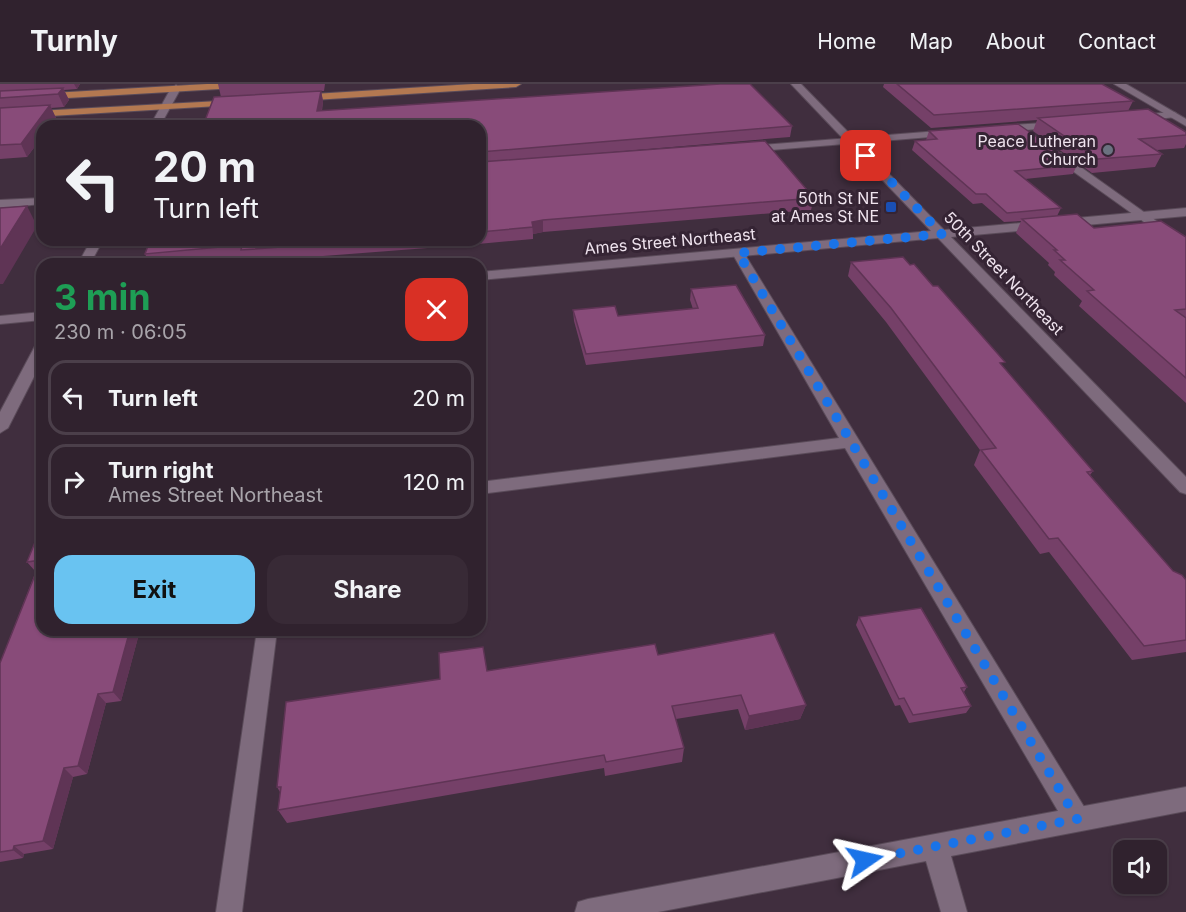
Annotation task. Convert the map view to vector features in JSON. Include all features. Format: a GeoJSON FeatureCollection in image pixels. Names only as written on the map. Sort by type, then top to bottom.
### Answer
{"type":"FeatureCollection","features":[{"type":"Feature","properties":{"kind":"main road"},"geometry":{"type":"LineString","coordinates":[[0,99],[253,84]]}},
{"type":"Feature","properties":{"kind":"main road"},"geometry":{"type":"LineString","coordinates":[[285,98],[516,84]]}},
{"type":"Feature","properties":{"kind":"main road"},"geometry":{"type":"LineString","coordinates":[[0,116],[250,100]]}},
{"type":"Feature","properties":{"kind":"street","name":"50th Street Northeast"},"geometry":{"type":"LineString","coordinates":[[796,84],[1186,488]]}},
{"type":"Feature","properties":{"kind":"street"},"geometry":{"type":"LineString","coordinates":[[1119,84],[1186,123]]}},
{"type":"Feature","properties":{"kind":"street"},"geometry":{"type":"LineString","coordinates":[[158,120],[176,88]]}},
{"type":"Feature","properties":{"kind":"street"},"geometry":{"type":"LineString","coordinates":[[1121,120],[1173,115]]}},
{"type":"Feature","properties":{"kind":"street"},"geometry":{"type":"LineString","coordinates":[[986,130],[1076,123]]}},
{"type":"Feature","properties":{"kind":"street"},"geometry":{"type":"LineString","coordinates":[[1019,128],[1186,248]]}},
{"type":"Feature","properties":{"kind":"street"},"geometry":{"type":"LineString","coordinates":[[735,150],[963,132]]}},
{"type":"Feature","properties":{"kind":"street"},"geometry":{"type":"LineString","coordinates":[[0,204],[36,201]]}},
{"type":"Feature","properties":{"kind":"street","name":"Ames Street Northeast"},"geometry":{"type":"LineString","coordinates":[[486,275],[1186,212]]}},
{"type":"Feature","properties":{"kind":"street"},"geometry":{"type":"LineString","coordinates":[[738,253],[1077,819]]}},
{"type":"Feature","properties":{"kind":"street"},"geometry":{"type":"LineString","coordinates":[[0,320],[36,317]]}},
{"type":"Feature","properties":{"kind":"street"},"geometry":{"type":"LineString","coordinates":[[0,428],[36,358]]}},
{"type":"Feature","properties":{"kind":"street"},"geometry":{"type":"LineString","coordinates":[[486,487],[850,442]]}},
{"type":"Feature","properties":{"kind":"street"},"geometry":{"type":"LineString","coordinates":[[230,912],[266,636]]}},
{"type":"Feature","properties":{"kind":"street"},"geometry":{"type":"LineString","coordinates":[[588,912],[1186,799]]}},
{"type":"Feature","properties":{"kind":"street"},"geometry":{"type":"LineString","coordinates":[[935,846],[954,912]]}},
{"type":"Feature","properties":{"kind":"building"},"geometry":{"type":"Polygon","coordinates":[[[720,84],[750,84],[792,126],[486,152],[486,120],[205,120],[214,97],[321,91],[317,111],[720,84]]]}},
{"type":"Feature","properties":{"kind":"building"},"geometry":{"type":"Polygon","coordinates":[[[897,84],[1102,84],[1133,101],[934,115],[897,84]]]}},
{"type":"Feature","properties":{"kind":"building"},"geometry":{"type":"Polygon","coordinates":[[[63,88],[58,94],[0,98],[0,91],[63,88]]]}},
{"type":"Feature","properties":{"kind":"building"},"geometry":{"type":"Polygon","coordinates":[[[50,105],[39,120],[36,120],[36,124],[21,144],[0,145],[0,108],[50,105]]]}},
{"type":"Feature","properties":{"kind":"building"},"geometry":{"type":"Polygon","coordinates":[[[1148,109],[1186,132],[1186,135],[1139,139],[1162,154],[1098,159],[1038,118],[1148,109]]]}},
{"type":"Feature","properties":{"kind":"building"},"geometry":{"type":"Polygon","coordinates":[[[1018,124],[1077,165],[1015,171],[1061,208],[1007,213],[986,194],[976,194],[915,141],[937,139],[929,131],[1018,124]]]}},
{"type":"Feature","properties":{"kind":"building"},"geometry":{"type":"Polygon","coordinates":[[[765,141],[814,198],[543,220],[532,222],[533,227],[486,231],[486,162],[765,141]]]}},
{"type":"Feature","properties":{"kind":"building"},"geometry":{"type":"Polygon","coordinates":[[[27,206],[0,249],[0,208],[27,206]]]}},
{"type":"Feature","properties":{"kind":"building"},"geometry":{"type":"Polygon","coordinates":[[[1077,214],[1094,228],[1161,221],[1186,237],[1186,309],[1175,310],[1186,318],[1186,378],[1087,291],[1094,290],[1060,260],[1065,260],[1022,219],[1077,214]]]}},
{"type":"Feature","properties":{"kind":"building"},"geometry":{"type":"Polygon","coordinates":[[[148,246],[231,246],[145,254],[148,246]]]}},
{"type":"Feature","properties":{"kind":"building"},"geometry":{"type":"Polygon","coordinates":[[[242,246],[295,246],[241,250],[242,246]]]}},
{"type":"Feature","properties":{"kind":"building"},"geometry":{"type":"Polygon","coordinates":[[[903,257],[910,265],[914,264],[933,286],[938,286],[1005,362],[1000,363],[1093,471],[1087,472],[1173,571],[1182,575],[1186,580],[1186,640],[1144,646],[1058,538],[1049,539],[981,450],[996,448],[891,308],[851,262],[903,257]]]}},
{"type":"Feature","properties":{"kind":"building"},"geometry":{"type":"Polygon","coordinates":[[[736,285],[765,335],[586,354],[573,310],[615,306],[618,316],[698,308],[691,289],[736,285]]]}},
{"type":"Feature","properties":{"kind":"building"},"geometry":{"type":"Polygon","coordinates":[[[36,540],[36,561],[27,562],[36,540]]]}},
{"type":"Feature","properties":{"kind":"building"},"geometry":{"type":"Polygon","coordinates":[[[36,573],[36,636],[128,636],[113,692],[98,694],[78,766],[64,768],[43,841],[14,846],[13,850],[0,852],[0,663],[36,573]]]}},
{"type":"Feature","properties":{"kind":"building"},"geometry":{"type":"Polygon","coordinates":[[[921,608],[967,687],[961,688],[971,706],[913,715],[904,698],[899,699],[859,617],[921,608]]]}},
{"type":"Feature","properties":{"kind":"building"},"geometry":{"type":"Polygon","coordinates":[[[774,633],[806,705],[749,716],[741,695],[672,706],[684,748],[606,762],[604,755],[278,810],[281,787],[277,787],[286,702],[440,679],[439,653],[483,647],[487,671],[655,644],[658,655],[774,633]]]}},
{"type":"Feature","properties":{"kind":"place","name":"Peace Lutheran Church"},"geometry":{"type":"Point","coordinates":[1108,150]}},
{"type":"Feature","properties":{"kind":"place","name":"50th St NE at Ames St NE"},"geometry":{"type":"Point","coordinates":[891,207]}},
{"type":"Feature","properties":{"kind":"route"},"geometry":{"type":"LineString","coordinates":[[865,860],[1077,819],[955,619],[738,253],[942,234],[866,156]]}}]}
